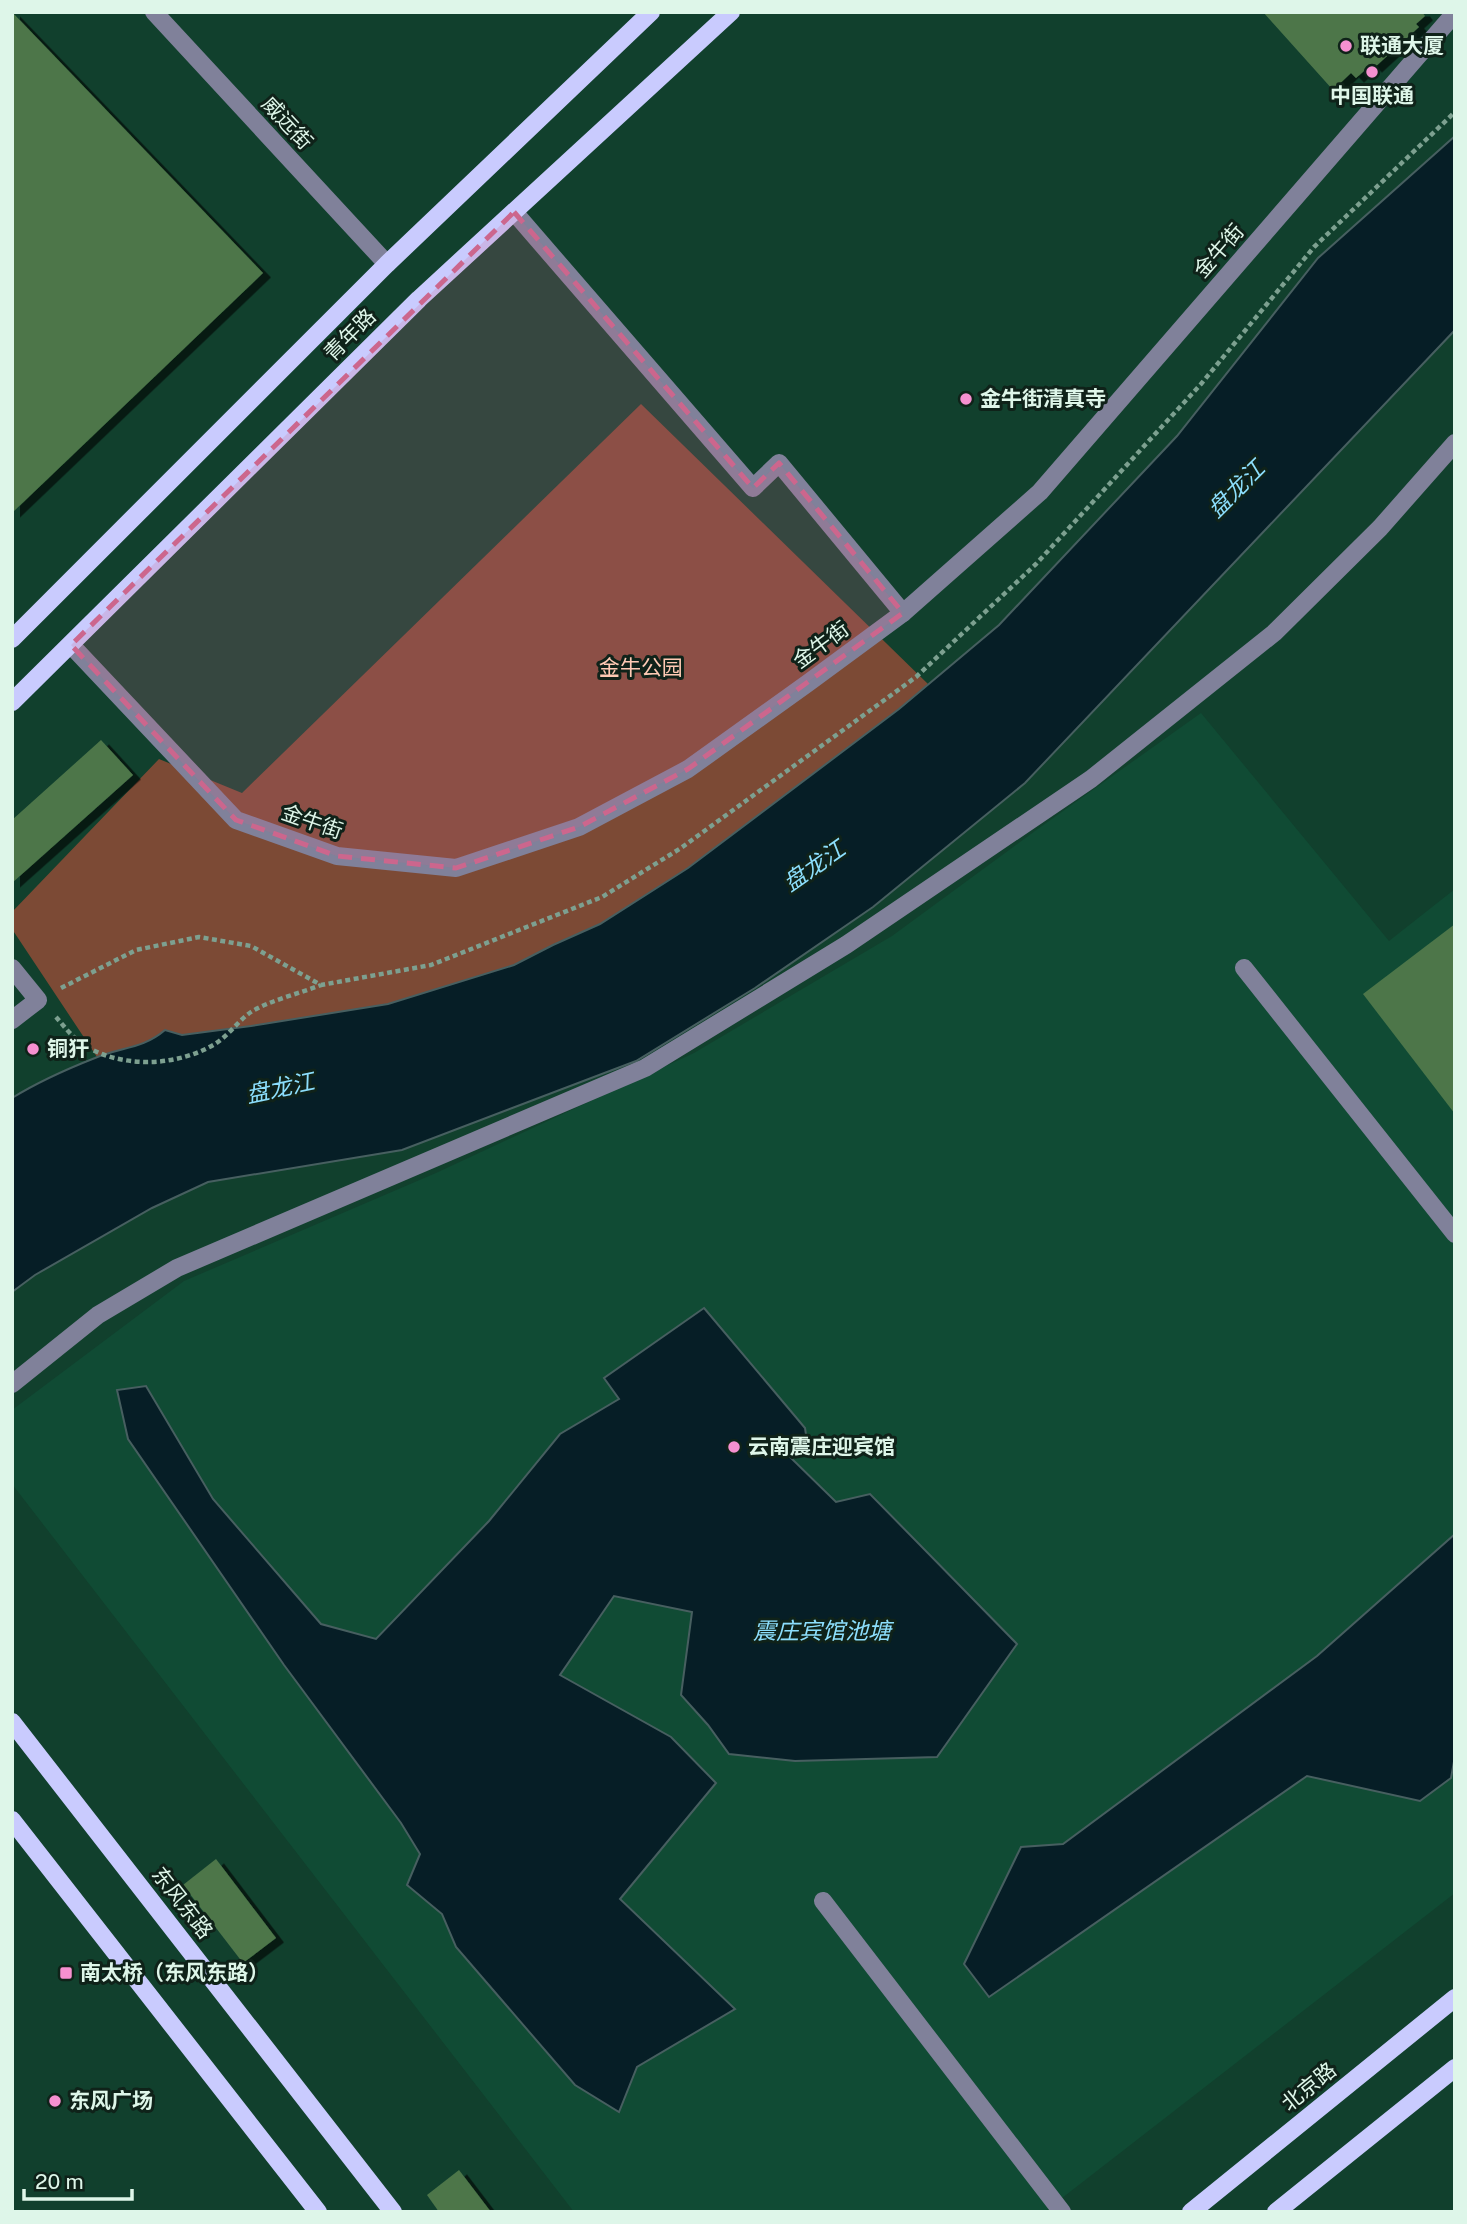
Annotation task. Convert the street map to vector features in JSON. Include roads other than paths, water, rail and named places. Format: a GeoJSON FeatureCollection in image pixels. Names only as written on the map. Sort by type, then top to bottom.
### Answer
{"type":"FeatureCollection","features":[{"type":"Feature","properties":{"kind":"main road","name":"青年路"},"geometry":{"type":"LineString","coordinates":[[12,639],[387,264],[651,12]]}},
{"type":"Feature","properties":{"kind":"main road","name":"青年路"},"geometry":{"type":"LineString","coordinates":[[12,702],[419,299],[732,12]]}},
{"type":"Feature","properties":{"kind":"main road","name":"东风东路"},"geometry":{"type":"LineString","coordinates":[[12,1722],[393,2212]]}},
{"type":"Feature","properties":{"kind":"main road"},"geometry":{"type":"LineString","coordinates":[[12,1819],[318,2212]]}},
{"type":"Feature","properties":{"kind":"main road","name":"北京路"},"geometry":{"type":"LineString","coordinates":[[1191,2212],[1455,1998]]}},
{"type":"Feature","properties":{"kind":"main road"},"geometry":{"type":"LineString","coordinates":[[1276,2212],[1452,2077]]}},
{"type":"Feature","properties":{"kind":"street","name":"威远街"},"geometry":{"type":"LineString","coordinates":[[154,12],[387,264]]}},
{"type":"Feature","properties":{"kind":"street","name":"金牛街"},"geometry":{"type":"LineString","coordinates":[[71,645],[236,820],[337,856],[456,867],[579,827],[688,769],[904,613],[1041,492],[1455,13]]}},
{"type":"Feature","properties":{"kind":"street"},"geometry":{"type":"LineString","coordinates":[[514,212],[753,488],[779,463],[904,613]]}},
{"type":"Feature","properties":{"kind":"street"},"geometry":{"type":"LineString","coordinates":[[12,1384],[98,1315],[177,1268],[645,1068],[846,945],[1091,779],[1274,633],[1380,528],[1455,443]]}},
{"type":"Feature","properties":{"kind":"street"},"geometry":{"type":"LineString","coordinates":[[12,968],[38,1000],[12,1020]]}},
{"type":"Feature","properties":{"kind":"street"},"geometry":{"type":"LineString","coordinates":[[1244,968],[1455,1234]]}},
{"type":"Feature","properties":{"kind":"street"},"geometry":{"type":"LineString","coordinates":[[822,1902],[1062,2212]]}},
{"type":"Feature","properties":{"kind":"water","name":"盘龙江"},"geometry":{"type":"Polygon","coordinates":[[[1455,136],[1455,330],[1025,783],[873,907],[755,988],[636,1061],[402,1150],[208,1182],[152,1208],[35,1275],[12,1292],[12,1098],[63,1071],[148,1041],[165,1030],[182,1035],[388,1004],[514,965],[600,924],[688,868],[899,709],[999,625],[1177,436],[1318,258],[1455,136]]]}},
{"type":"Feature","properties":{"kind":"water","name":"震庄宾馆池塘"},"geometry":{"type":"Polygon","coordinates":[[[704,1308],[805,1428],[807,1441],[790,1457],[836,1502],[870,1494],[1017,1644],[937,1757],[795,1761],[729,1754],[681,1695],[692,1612],[614,1596],[560,1675],[671,1737],[716,1783],[620,1899],[735,2009],[637,2067],[619,2112],[575,2085],[456,1947],[442,1914],[407,1885],[420,1854],[401,1823],[284,1665],[128,1439],[117,1390],[146,1386],[213,1499],[321,1624],[376,1639],[489,1521],[560,1434],[619,1399],[604,1378],[704,1308]]]}},
{"type":"Feature","properties":{"kind":"water"},"geometry":{"type":"Polygon","coordinates":[[[1455,1534],[1455,1756],[1451,1778],[1420,1801],[1307,1776],[989,1997],[964,1964],[1021,1847],[1063,1844],[1317,1656],[1455,1534]]]}},
{"type":"Feature","properties":{"kind":"place","name":"联通大厦"},"geometry":{"type":"Point","coordinates":[1346,46]}},
{"type":"Feature","properties":{"kind":"place","name":"中国联通"},"geometry":{"type":"Point","coordinates":[1372,72]}},
{"type":"Feature","properties":{"kind":"place","name":"金牛街清真寺"},"geometry":{"type":"Point","coordinates":[966,399]}},
{"type":"Feature","properties":{"kind":"place","name":"铜犴"},"geometry":{"type":"Point","coordinates":[33,1049]}},
{"type":"Feature","properties":{"kind":"place","name":"云南震庄迎宾馆"},"geometry":{"type":"Point","coordinates":[734,1447]}},
{"type":"Feature","properties":{"kind":"place","name":"南太桥（东风东路）"},"geometry":{"type":"Point","coordinates":[66,1973]}},
{"type":"Feature","properties":{"kind":"place","name":"东风广场"},"geometry":{"type":"Point","coordinates":[55,2101]}},
{"type":"Feature","properties":{"kind":"park label","name":"金牛公园"},"geometry":{"type":"Point","coordinates":[641,668]}}]}
